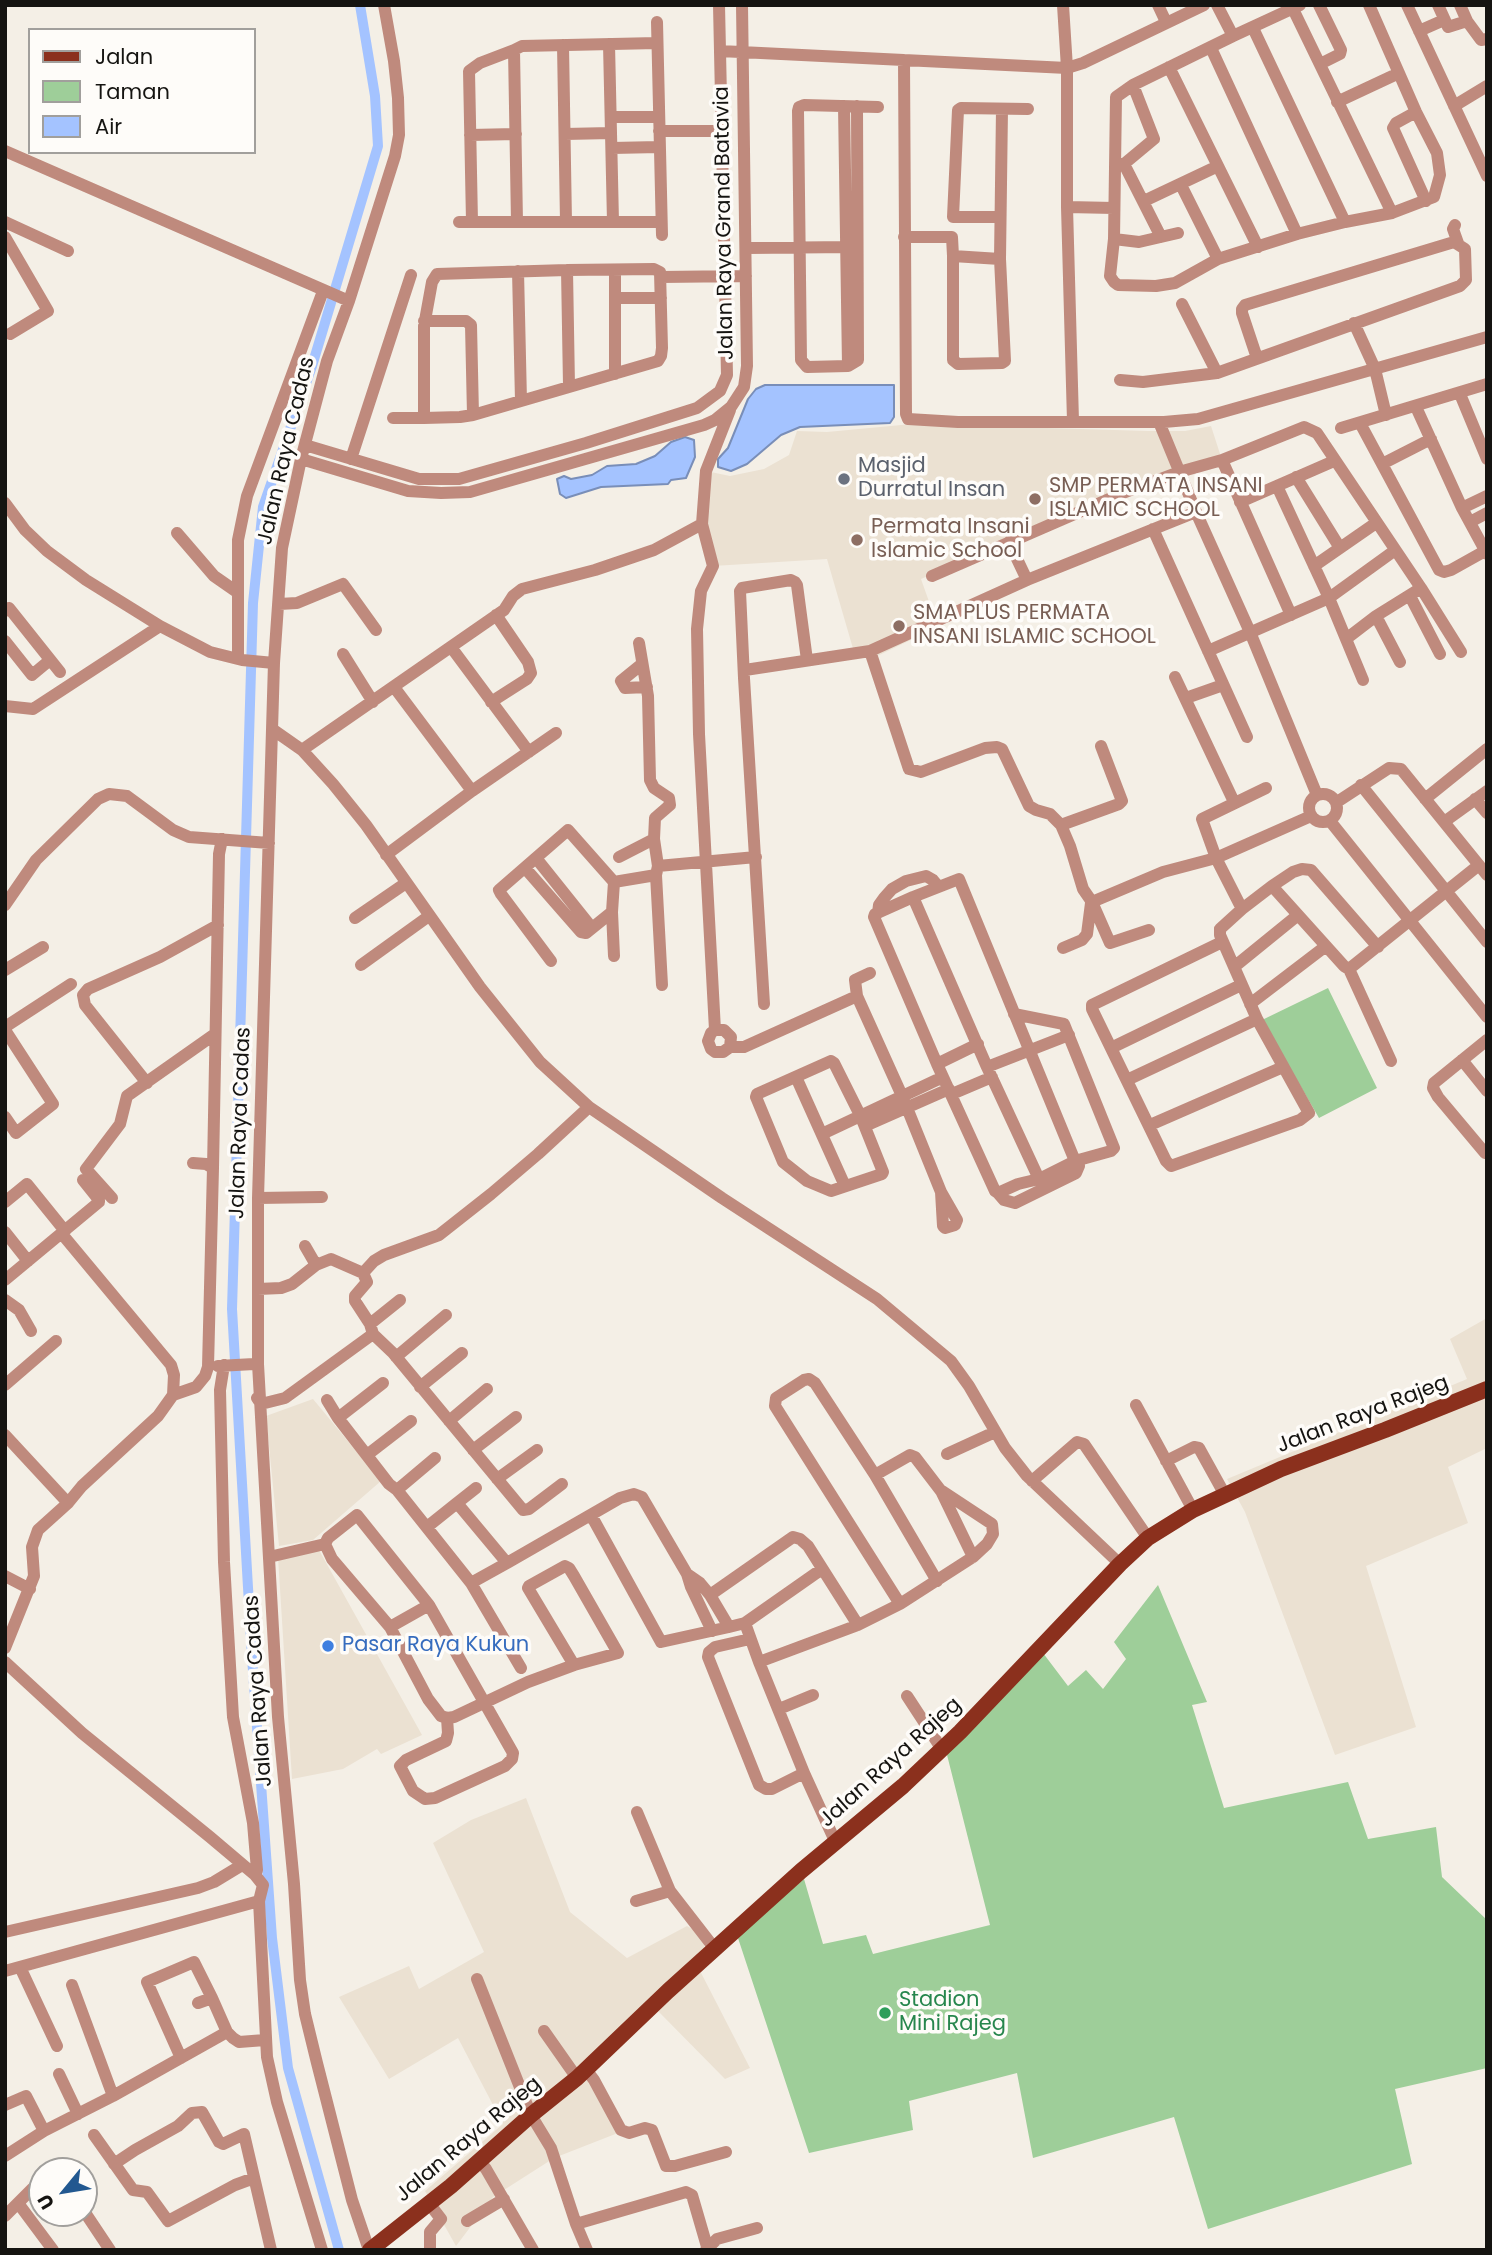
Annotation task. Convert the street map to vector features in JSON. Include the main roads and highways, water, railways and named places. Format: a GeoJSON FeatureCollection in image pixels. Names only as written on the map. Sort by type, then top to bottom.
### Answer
{"type":"FeatureCollection","features":[{"type":"Feature","properties":{"kind":"main road","name":"Jalan Raya Rajeg"},"geometry":{"type":"LineString","coordinates":[[370,2250],[451,2186],[581,2073],[835,1841],[903,1786],[960,1732],[1148,1538],[1193,1510],[1281,1469],[1487,1389]]}},
{"type":"Feature","properties":{"kind":"water"},"geometry":{"type":"Polygon","coordinates":[[[765,385],[894,385],[894,417],[890,423],[800,427],[781,435],[747,464],[731,471],[718,467],[718,459],[728,448],[748,399],[756,389],[765,385]]]}},
{"type":"Feature","properties":{"kind":"water"},"geometry":{"type":"Polygon","coordinates":[[[685,437],[694,440],[695,457],[686,478],[671,480],[668,484],[601,487],[566,498],[560,494],[557,479],[564,476],[571,479],[592,475],[607,466],[636,464],[655,456],[671,442],[685,437]]]}},
{"type":"Feature","properties":{"kind":"waterway"},"geometry":{"type":"LineString","coordinates":[[339,2250],[288,2068],[272,1938],[252,1657],[232,1309],[253,603],[263,507],[312,366],[378,146],[375,96],[360,5]]}},
{"type":"Feature","properties":{"kind":"place","name":"Masjid Durratul Insan"},"geometry":{"type":"Point","coordinates":[844,479]}},
{"type":"Feature","properties":{"kind":"place","name":"SMP PERMATA INSANI ISLAMIC SCHOOL"},"geometry":{"type":"Point","coordinates":[1035,499]}},
{"type":"Feature","properties":{"kind":"place","name":"Permata Insani Islamic School"},"geometry":{"type":"Point","coordinates":[857,540]}},
{"type":"Feature","properties":{"kind":"place","name":"SMA PLUS PERMATA INSANI ISLAMIC SCHOOL"},"geometry":{"type":"Point","coordinates":[899,626]}},
{"type":"Feature","properties":{"kind":"place","name":"Pasar Raya Kukun"},"geometry":{"type":"Point","coordinates":[328,1646]}},
{"type":"Feature","properties":{"kind":"place","name":"Stadion Mini Rajeg"},"geometry":{"type":"Point","coordinates":[885,2013]}}]}
